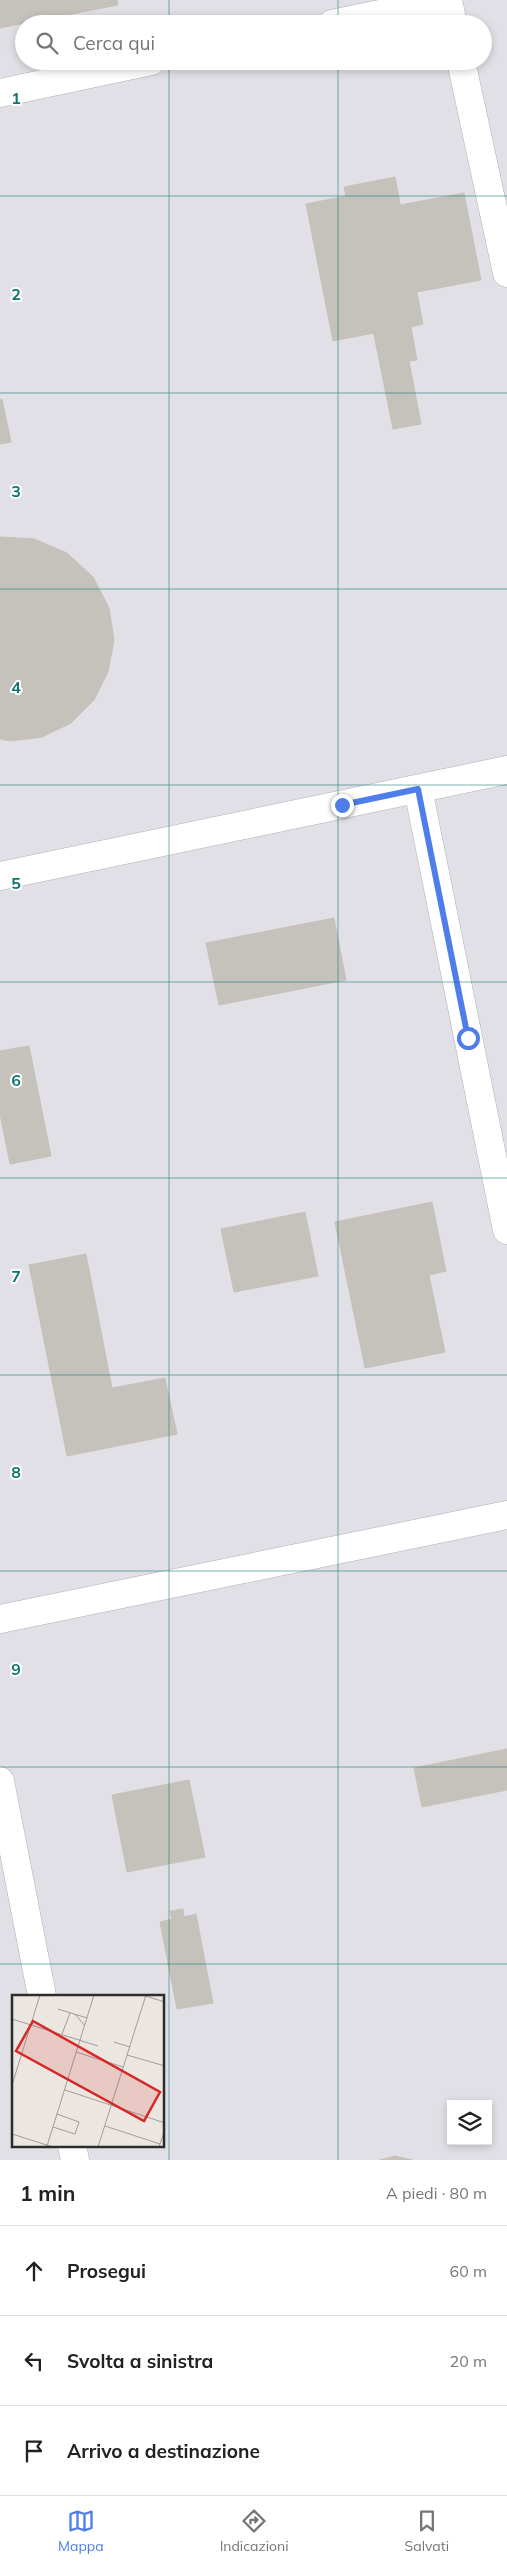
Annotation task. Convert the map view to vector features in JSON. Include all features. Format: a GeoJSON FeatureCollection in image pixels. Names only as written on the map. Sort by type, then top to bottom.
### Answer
{"type":"FeatureCollection","features":[{"type":"Feature","properties":{"kind":"lane"},"geometry":{"type":"LineString","coordinates":[[376,15],[448,0],[451,15]]}},
{"type":"Feature","properties":{"kind":"lane"},"geometry":{"type":"LineString","coordinates":[[0,93],[109,70]]}},
{"type":"Feature","properties":{"kind":"lane"},"geometry":{"type":"LineString","coordinates":[[463,70],[507,273]]}},
{"type":"Feature","properties":{"kind":"lane"},"geometry":{"type":"LineString","coordinates":[[0,876],[507,770]]}},
{"type":"Feature","properties":{"kind":"lane"},"geometry":{"type":"LineString","coordinates":[[418,789],[507,1230]]}},
{"type":"Feature","properties":{"kind":"lane"},"geometry":{"type":"LineString","coordinates":[[0,1619],[507,1515]]}},
{"type":"Feature","properties":{"kind":"lane"},"geometry":{"type":"LineString","coordinates":[[0,1780],[42,1995]]}},
{"type":"Feature","properties":{"kind":"shaded area"},"geometry":{"type":"Polygon","coordinates":[[[0,0],[507,0],[507,2160],[0,2160],[0,0]]]}},
{"type":"Feature","properties":{"kind":"building"},"geometry":{"type":"Polygon","coordinates":[[[0,0],[15,0],[18,15],[15,15],[15,25],[0,28],[0,0]]]}},
{"type":"Feature","properties":{"kind":"building"},"geometry":{"type":"Polygon","coordinates":[[[15,0],[117,0],[118,5],[66,15],[18,15],[15,0]]]}},
{"type":"Feature","properties":{"kind":"building"},"geometry":{"type":"Polygon","coordinates":[[[395,177],[423,324],[411,327],[417,360],[409,361],[421,424],[393,429],[344,187],[395,177]]]}},
{"type":"Feature","properties":{"kind":"building"},"geometry":{"type":"Polygon","coordinates":[[[464,193],[481,280],[417,292],[400,205],[464,193]]]}},
{"type":"Feature","properties":{"kind":"building"},"geometry":{"type":"Polygon","coordinates":[[[346,196],[374,333],[333,341],[306,204],[346,196]]]}},
{"type":"Feature","properties":{"kind":"building"},"geometry":{"type":"Polygon","coordinates":[[[2,399],[11,442],[0,444],[0,400],[2,399]]]}},
{"type":"Feature","properties":{"kind":"building"},"geometry":{"type":"Polygon","coordinates":[[[0,537],[34,539],[67,553],[93,577],[109,608],[114,640],[108,672],[94,700],[71,723],[42,737],[10,741],[0,739],[0,537]]]}},
{"type":"Feature","properties":{"kind":"building"},"geometry":{"type":"Polygon","coordinates":[[[334,918],[346,980],[219,1005],[206,943],[334,918]]]}},
{"type":"Feature","properties":{"kind":"building"},"geometry":{"type":"Polygon","coordinates":[[[29,1046],[51,1156],[10,1164],[0,1114],[0,1051],[29,1046]]]}},
{"type":"Feature","properties":{"kind":"building"},"geometry":{"type":"Polygon","coordinates":[[[432,1202],[446,1271],[429,1275],[445,1352],[365,1368],[335,1222],[432,1202]]]}},
{"type":"Feature","properties":{"kind":"building"},"geometry":{"type":"Polygon","coordinates":[[[305,1212],[318,1276],[234,1292],[221,1229],[305,1212]]]}},
{"type":"Feature","properties":{"kind":"building"},"geometry":{"type":"Polygon","coordinates":[[[86,1254],[112,1388],[165,1378],[177,1434],[67,1456],[29,1265],[86,1254]]]}},
{"type":"Feature","properties":{"kind":"building"},"geometry":{"type":"Polygon","coordinates":[[[507,1749],[507,1790],[422,1807],[414,1768],[507,1749]]]}},
{"type":"Feature","properties":{"kind":"building"},"geometry":{"type":"Polygon","coordinates":[[[189,1780],[205,1857],[127,1872],[112,1795],[189,1780]]]}},
{"type":"Feature","properties":{"kind":"building"},"geometry":{"type":"Polygon","coordinates":[[[183,1909],[184,1917],[196,1914],[213,2003],[177,2009],[160,1922],[172,1919],[170,1911],[183,1909]]]}},
{"type":"Feature","properties":{"kind":"building"},"geometry":{"type":"Polygon","coordinates":[[[395,2156],[412,2160],[380,2160],[395,2156]]]}},
{"type":"Feature","properties":{"kind":"route"},"geometry":{"type":"LineString","coordinates":[[342,805],[418,789],[468,1038]]}}]}
